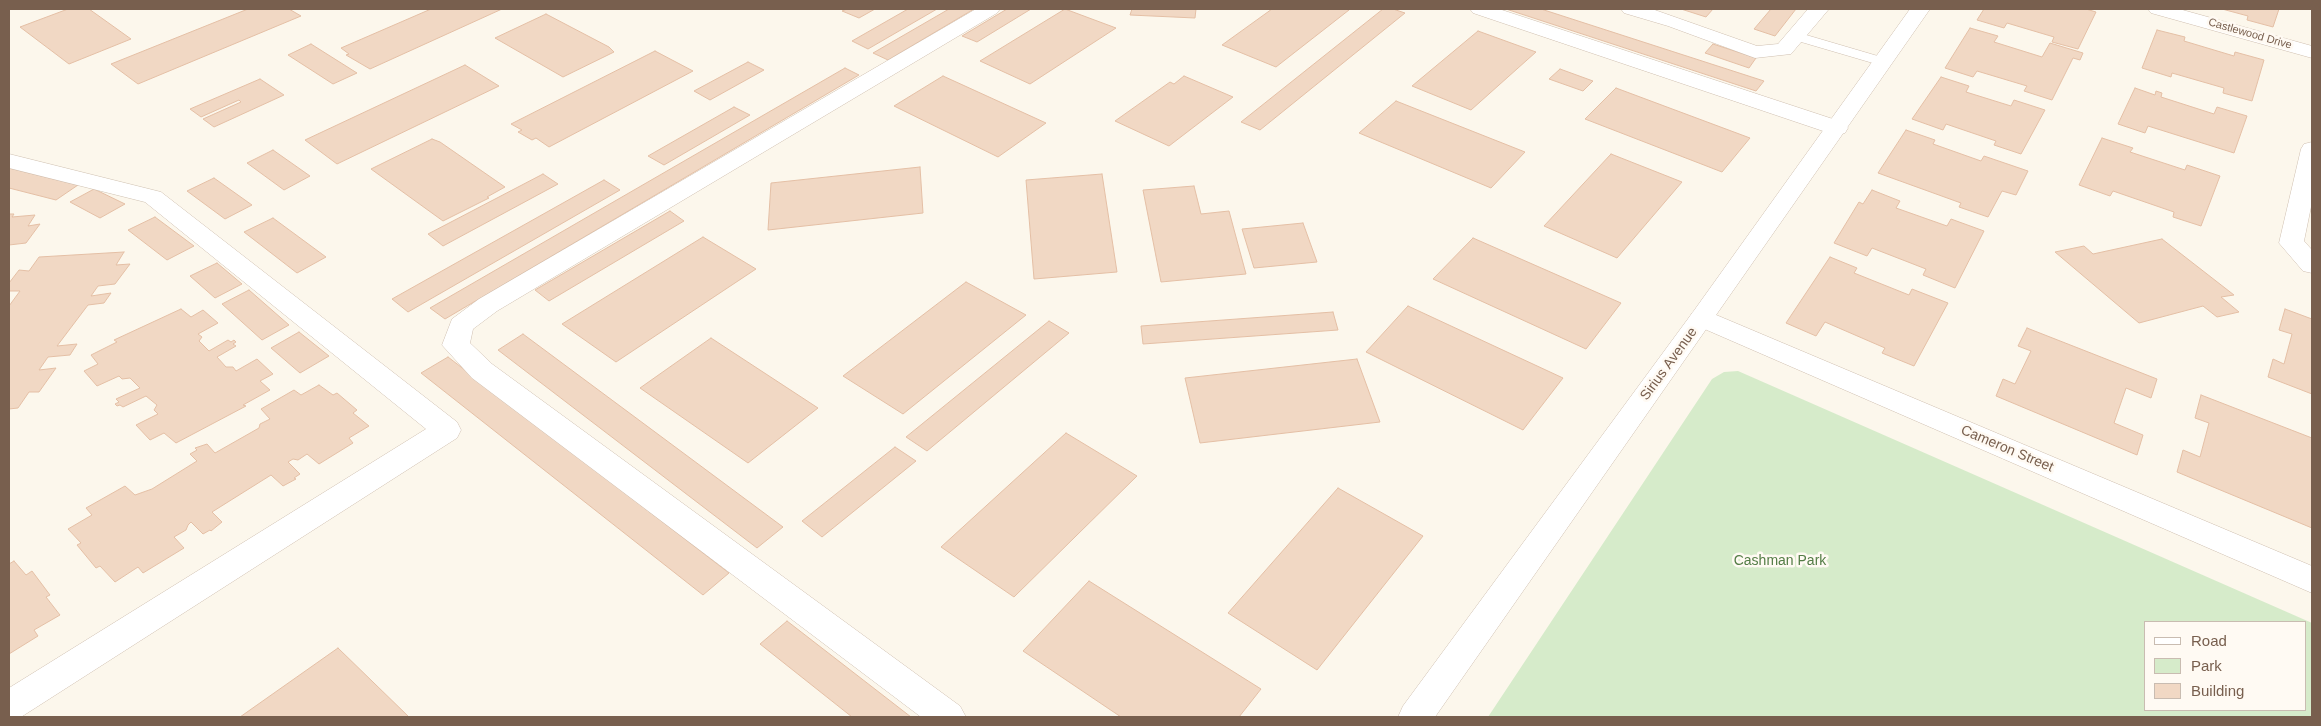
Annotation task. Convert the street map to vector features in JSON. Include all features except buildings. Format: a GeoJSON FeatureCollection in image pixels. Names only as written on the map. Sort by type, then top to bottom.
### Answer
{"type":"FeatureCollection","features":[{"type":"Feature","properties":{"kind":"street"},"geometry":{"type":"LineString","coordinates":[[948,717],[482,371],[456,345],[461,325],[488,305],[990,9]]}},
{"type":"Feature","properties":{"kind":"street"},"geometry":{"type":"LineString","coordinates":[[1480,9],[1837,128]]}},
{"type":"Feature","properties":{"kind":"street"},"geometry":{"type":"LineString","coordinates":[[1631,9],[1675,22],[1755,52],[1784,50],[1819,9]]}},
{"type":"Feature","properties":{"kind":"street","name":"Sirius Avenue"},"geometry":{"type":"LineString","coordinates":[[1415,717],[1702,318],[1920,9]]}},
{"type":"Feature","properties":{"kind":"street","name":"Castlewood Drive"},"geometry":{"type":"LineString","coordinates":[[2158,9],[2312,52]]}},
{"type":"Feature","properties":{"kind":"street"},"geometry":{"type":"LineString","coordinates":[[2311,264],[2291,243],[2312,149]]}},
{"type":"Feature","properties":{"kind":"street"},"geometry":{"type":"LineString","coordinates":[[9,161],[153,197],[447,430],[9,706]]}},
{"type":"Feature","properties":{"kind":"street","name":"Cameron Street"},"geometry":{"type":"LineString","coordinates":[[1702,318],[2312,580]]}},
{"type":"Feature","properties":{"kind":"lane"},"geometry":{"type":"LineString","coordinates":[[1796,36],[1883,62]]}},
{"type":"Feature","properties":{"kind":"green space","name":"Cashman Park"},"geometry":{"type":"Polygon","coordinates":[[[1738,371],[2312,623],[2312,717],[1488,717],[1712,379],[1724,372],[1738,371]]]}}]}
